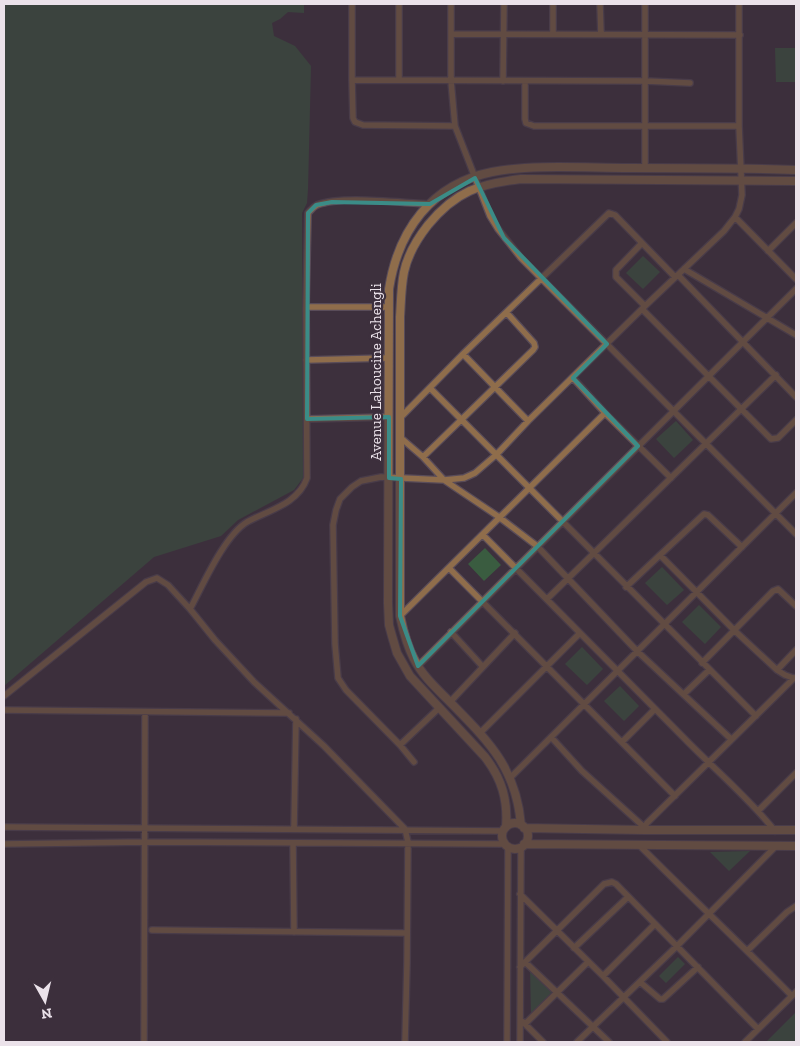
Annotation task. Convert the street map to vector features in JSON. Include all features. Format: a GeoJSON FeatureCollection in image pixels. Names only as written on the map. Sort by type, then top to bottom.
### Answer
{"type":"FeatureCollection","features":[{"type":"Feature","properties":{"kind":"street"},"geometry":{"type":"LineString","coordinates":[[352,4],[353,118],[358,124],[455,126]]}},
{"type":"Feature","properties":{"kind":"street"},"geometry":{"type":"LineString","coordinates":[[399,80],[400,4]]}},
{"type":"Feature","properties":{"kind":"street"},"geometry":{"type":"LineString","coordinates":[[452,4],[451,81],[455,126],[474,178],[498,229],[521,258],[796,534]]}},
{"type":"Feature","properties":{"kind":"street"},"geometry":{"type":"LineString","coordinates":[[503,81],[504,4]]}},
{"type":"Feature","properties":{"kind":"street"},"geometry":{"type":"LineString","coordinates":[[553,4],[553,34]]}},
{"type":"Feature","properties":{"kind":"street"},"geometry":{"type":"LineString","coordinates":[[600,4],[601,34]]}},
{"type":"Feature","properties":{"kind":"street"},"geometry":{"type":"LineString","coordinates":[[645,4],[645,168]]}},
{"type":"Feature","properties":{"kind":"street"},"geometry":{"type":"LineString","coordinates":[[414,762],[346,690],[338,678],[333,525],[337,505],[343,495],[361,481],[381,477],[444,480],[464,478],[475,473],[497,454],[528,421],[735,217],[739,210],[742,195],[739,126],[739,4]]}},
{"type":"Feature","properties":{"kind":"street"},"geometry":{"type":"LineString","coordinates":[[452,34],[740,35]]}},
{"type":"Feature","properties":{"kind":"street"},"geometry":{"type":"LineString","coordinates":[[352,80],[646,81],[690,83]]}},
{"type":"Feature","properties":{"kind":"street"},"geometry":{"type":"LineString","coordinates":[[525,81],[525,119],[526,123],[530,125],[739,126]]}},
{"type":"Feature","properties":{"kind":"street","name":"Avenue Lahoucine Achengli"},"geometry":{"type":"LineString","coordinates":[[504,829],[506,801],[501,783],[493,767],[410,676],[397,653],[390,625],[388,603],[388,307],[392,268],[401,244],[420,215],[443,193],[474,178],[490,173],[555,168],[796,170]]}},
{"type":"Feature","properties":{"kind":"street","name":"Avenue Lahoucine Achengli"},"geometry":{"type":"LineString","coordinates":[[523,827],[511,777],[491,746],[480,733],[426,678],[410,651],[400,616],[401,294],[407,260],[418,237],[440,210],[453,199],[493,182],[521,179],[796,181]]}},
{"type":"Feature","properties":{"kind":"street"},"geometry":{"type":"LineString","coordinates":[[190,609],[228,539],[235,531],[299,494],[305,485],[307,478],[307,216],[312,208],[326,203],[352,201],[430,204]]}},
{"type":"Feature","properties":{"kind":"street"},"geometry":{"type":"LineString","coordinates":[[400,418],[463,354],[609,213],[615,215],[744,341],[796,397]]}},
{"type":"Feature","properties":{"kind":"street"},"geometry":{"type":"LineString","coordinates":[[735,217],[796,279]]}},
{"type":"Feature","properties":{"kind":"street"},"geometry":{"type":"LineString","coordinates":[[768,251],[796,224]]}},
{"type":"Feature","properties":{"kind":"street"},"geometry":{"type":"LineString","coordinates":[[642,243],[616,270],[616,277],[708,376],[773,440],[778,438],[796,420]]}},
{"type":"Feature","properties":{"kind":"street"},"geometry":{"type":"LineString","coordinates":[[684,269],[796,335]]}},
{"type":"Feature","properties":{"kind":"street"},"geometry":{"type":"LineString","coordinates":[[418,666],[517,568],[562,520],[675,411],[796,289]]}},
{"type":"Feature","properties":{"kind":"street"},"geometry":{"type":"LineString","coordinates":[[306,307],[388,307]]}},
{"type":"Feature","properties":{"kind":"street"},"geometry":{"type":"LineString","coordinates":[[423,457],[535,347],[534,343],[507,313]]}},
{"type":"Feature","properties":{"kind":"street"},"geometry":{"type":"LineString","coordinates":[[463,354],[528,421]]}},
{"type":"Feature","properties":{"kind":"street"},"geometry":{"type":"LineString","coordinates":[[306,360],[388,358]]}},
{"type":"Feature","properties":{"kind":"street"},"geometry":{"type":"LineString","coordinates":[[547,600],[776,375]]}},
{"type":"Feature","properties":{"kind":"street"},"geometry":{"type":"LineString","coordinates":[[573,378],[605,413],[671,478]]}},
{"type":"Feature","properties":{"kind":"street"},"geometry":{"type":"LineString","coordinates":[[430,388],[756,716]]}},
{"type":"Feature","properties":{"kind":"street"},"geometry":{"type":"LineString","coordinates":[[400,616],[605,413]]}},
{"type":"Feature","properties":{"kind":"street"},"geometry":{"type":"LineString","coordinates":[[306,419],[389,417]]}},
{"type":"Feature","properties":{"kind":"street"},"geometry":{"type":"LineString","coordinates":[[401,438],[423,457],[444,480],[500,517],[537,546],[637,651],[731,739]]}},
{"type":"Feature","properties":{"kind":"street"},"geometry":{"type":"LineString","coordinates":[[511,777],[796,493]]}},
{"type":"Feature","properties":{"kind":"street"},"geometry":{"type":"LineString","coordinates":[[626,587],[704,514],[708,515],[742,547]]}},
{"type":"Feature","properties":{"kind":"street"},"geometry":{"type":"LineString","coordinates":[[483,534],[775,830]]}},
{"type":"Feature","properties":{"kind":"street"},"geometry":{"type":"LineString","coordinates":[[643,829],[794,678],[777,670],[734,630],[660,555]]}},
{"type":"Feature","properties":{"kind":"street"},"geometry":{"type":"LineString","coordinates":[[450,568],[676,796]]}},
{"type":"Feature","properties":{"kind":"street"},"geometry":{"type":"LineString","coordinates":[[4,696],[151,579],[157,578],[165,582],[190,609],[214,640],[254,682],[289,712],[405,829],[408,842],[405,1042]]}},
{"type":"Feature","properties":{"kind":"street"},"geometry":{"type":"LineString","coordinates":[[702,663],[775,590],[779,591],[796,606]]}},
{"type":"Feature","properties":{"kind":"street"},"geometry":{"type":"LineString","coordinates":[[451,632],[483,667]]}},
{"type":"Feature","properties":{"kind":"street"},"geometry":{"type":"LineString","coordinates":[[450,702],[515,633]]}},
{"type":"Feature","properties":{"kind":"street"},"geometry":{"type":"LineString","coordinates":[[480,733],[580,633]]}},
{"type":"Feature","properties":{"kind":"street"},"geometry":{"type":"LineString","coordinates":[[777,670],[796,650]]}},
{"type":"Feature","properties":{"kind":"street"},"geometry":{"type":"LineString","coordinates":[[684,694],[709,670]]}},
{"type":"Feature","properties":{"kind":"street"},"geometry":{"type":"LineString","coordinates":[[400,745],[439,708]]}},
{"type":"Feature","properties":{"kind":"street"},"geometry":{"type":"LineString","coordinates":[[622,742],[655,709]]}},
{"type":"Feature","properties":{"kind":"street"},"geometry":{"type":"LineString","coordinates":[[4,710],[289,712]]}},
{"type":"Feature","properties":{"kind":"street"},"geometry":{"type":"LineString","coordinates":[[144,1042],[145,712]]}},
{"type":"Feature","properties":{"kind":"street"},"geometry":{"type":"LineString","coordinates":[[294,828],[296,720]]}},
{"type":"Feature","properties":{"kind":"street"},"geometry":{"type":"LineString","coordinates":[[551,737],[582,771],[643,829]]}},
{"type":"Feature","properties":{"kind":"street"},"geometry":{"type":"LineString","coordinates":[[758,811],[796,773]]}},
{"type":"Feature","properties":{"kind":"street"},"geometry":{"type":"LineString","coordinates":[[4,827],[504,829],[513,824],[523,827],[796,830]]}},
{"type":"Feature","properties":{"kind":"street"},"geometry":{"type":"LineString","coordinates":[[520,1042],[520,894],[522,846],[527,838],[523,827]]}},
{"type":"Feature","properties":{"kind":"street"},"geometry":{"type":"LineString","coordinates":[[504,829],[502,838],[506,845],[507,1042]]}},
{"type":"Feature","properties":{"kind":"street"},"geometry":{"type":"LineString","coordinates":[[293,842],[294,932]]}},
{"type":"Feature","properties":{"kind":"street"},"geometry":{"type":"LineString","coordinates":[[4,844],[408,842],[506,845],[514,849],[522,846],[796,846]]}},
{"type":"Feature","properties":{"kind":"street"},"geometry":{"type":"LineString","coordinates":[[639,845],[708,914],[794,994],[745,1042]]}},
{"type":"Feature","properties":{"kind":"street"},"geometry":{"type":"LineString","coordinates":[[577,1042],[677,946],[776,846]]}},
{"type":"Feature","properties":{"kind":"street"},"geometry":{"type":"LineString","coordinates":[[520,967],[604,884],[612,882],[758,1029]]}},
{"type":"Feature","properties":{"kind":"street"},"geometry":{"type":"LineString","coordinates":[[520,894],[603,976],[666,1042]]}},
{"type":"Feature","properties":{"kind":"street"},"geometry":{"type":"LineString","coordinates":[[574,948],[628,897]]}},
{"type":"Feature","properties":{"kind":"street"},"geometry":{"type":"LineString","coordinates":[[748,950],[787,912],[796,906]]}},
{"type":"Feature","properties":{"kind":"street"},"geometry":{"type":"LineString","coordinates":[[603,976],[655,924]]}},
{"type":"Feature","properties":{"kind":"street"},"geometry":{"type":"LineString","coordinates":[[152,930],[408,933]]}},
{"type":"Feature","properties":{"kind":"street"},"geometry":{"type":"LineString","coordinates":[[525,962],[609,1042]]}},
{"type":"Feature","properties":{"kind":"street"},"geometry":{"type":"LineString","coordinates":[[525,1024],[588,962]]}},
{"type":"Feature","properties":{"kind":"street"},"geometry":{"type":"LineString","coordinates":[[640,982],[660,999],[663,999],[698,967]]}},
{"type":"Feature","properties":{"kind":"street"},"geometry":{"type":"LineString","coordinates":[[520,1019],[543,1042]]}},
{"type":"Feature","properties":{"kind":"highlighted area"},"geometry":{"type":"Polygon","coordinates":[[[475,178],[504,238],[607,344],[573,378],[638,446],[418,666],[400,616],[401,479],[389,478],[389,417],[307,419],[308,213],[316,205],[332,202],[430,204],[475,178]]]}},
{"type":"Feature","properties":{"kind":"green space"},"geometry":{"type":"Polygon","coordinates":[[[4,4],[304,4],[304,13],[288,12],[272,23],[274,36],[295,46],[311,66],[308,189],[307,203],[302,213],[303,478],[294,490],[238,520],[221,536],[154,557],[4,686],[4,4]]]}},
{"type":"Feature","properties":{"kind":"green space"},"geometry":{"type":"Polygon","coordinates":[[[775,48],[796,48],[796,82],[776,82],[775,48]]]}},
{"type":"Feature","properties":{"kind":"green space"},"geometry":{"type":"Polygon","coordinates":[[[643,256],[660,272],[643,289],[626,273],[643,256]]]}},
{"type":"Feature","properties":{"kind":"green space"},"geometry":{"type":"Polygon","coordinates":[[[676,421],[693,440],[674,458],[656,439],[676,421]]]}},
{"type":"Feature","properties":{"kind":"green space"},"geometry":{"type":"Polygon","coordinates":[[[485,548],[501,565],[484,581],[468,564],[485,548]]]}},
{"type":"Feature","properties":{"kind":"green space"},"geometry":{"type":"Polygon","coordinates":[[[662,567],[684,590],[667,605],[645,583],[662,567]]]}},
{"type":"Feature","properties":{"kind":"green space"},"geometry":{"type":"Polygon","coordinates":[[[699,605],[721,627],[705,644],[682,622],[699,605]]]}},
{"type":"Feature","properties":{"kind":"green space"},"geometry":{"type":"Polygon","coordinates":[[[582,647],[603,669],[587,685],[565,664],[582,647]]]}},
{"type":"Feature","properties":{"kind":"green space"},"geometry":{"type":"Polygon","coordinates":[[[620,686],[639,706],[624,721],[604,701],[620,686]]]}},
{"type":"Feature","properties":{"kind":"green space"},"geometry":{"type":"Polygon","coordinates":[[[750,851],[729,871],[710,852],[750,851]]]}},
{"type":"Feature","properties":{"kind":"green space"},"geometry":{"type":"Polygon","coordinates":[[[678,957],[685,964],[666,983],[659,976],[678,957]]]}},
{"type":"Feature","properties":{"kind":"green space"},"geometry":{"type":"Polygon","coordinates":[[[530,967],[554,990],[531,1014],[530,967]]]}},
{"type":"Feature","properties":{"kind":"green space"},"geometry":{"type":"Polygon","coordinates":[[[796,1012],[796,1042],[766,1042],[796,1012]]]}}]}
